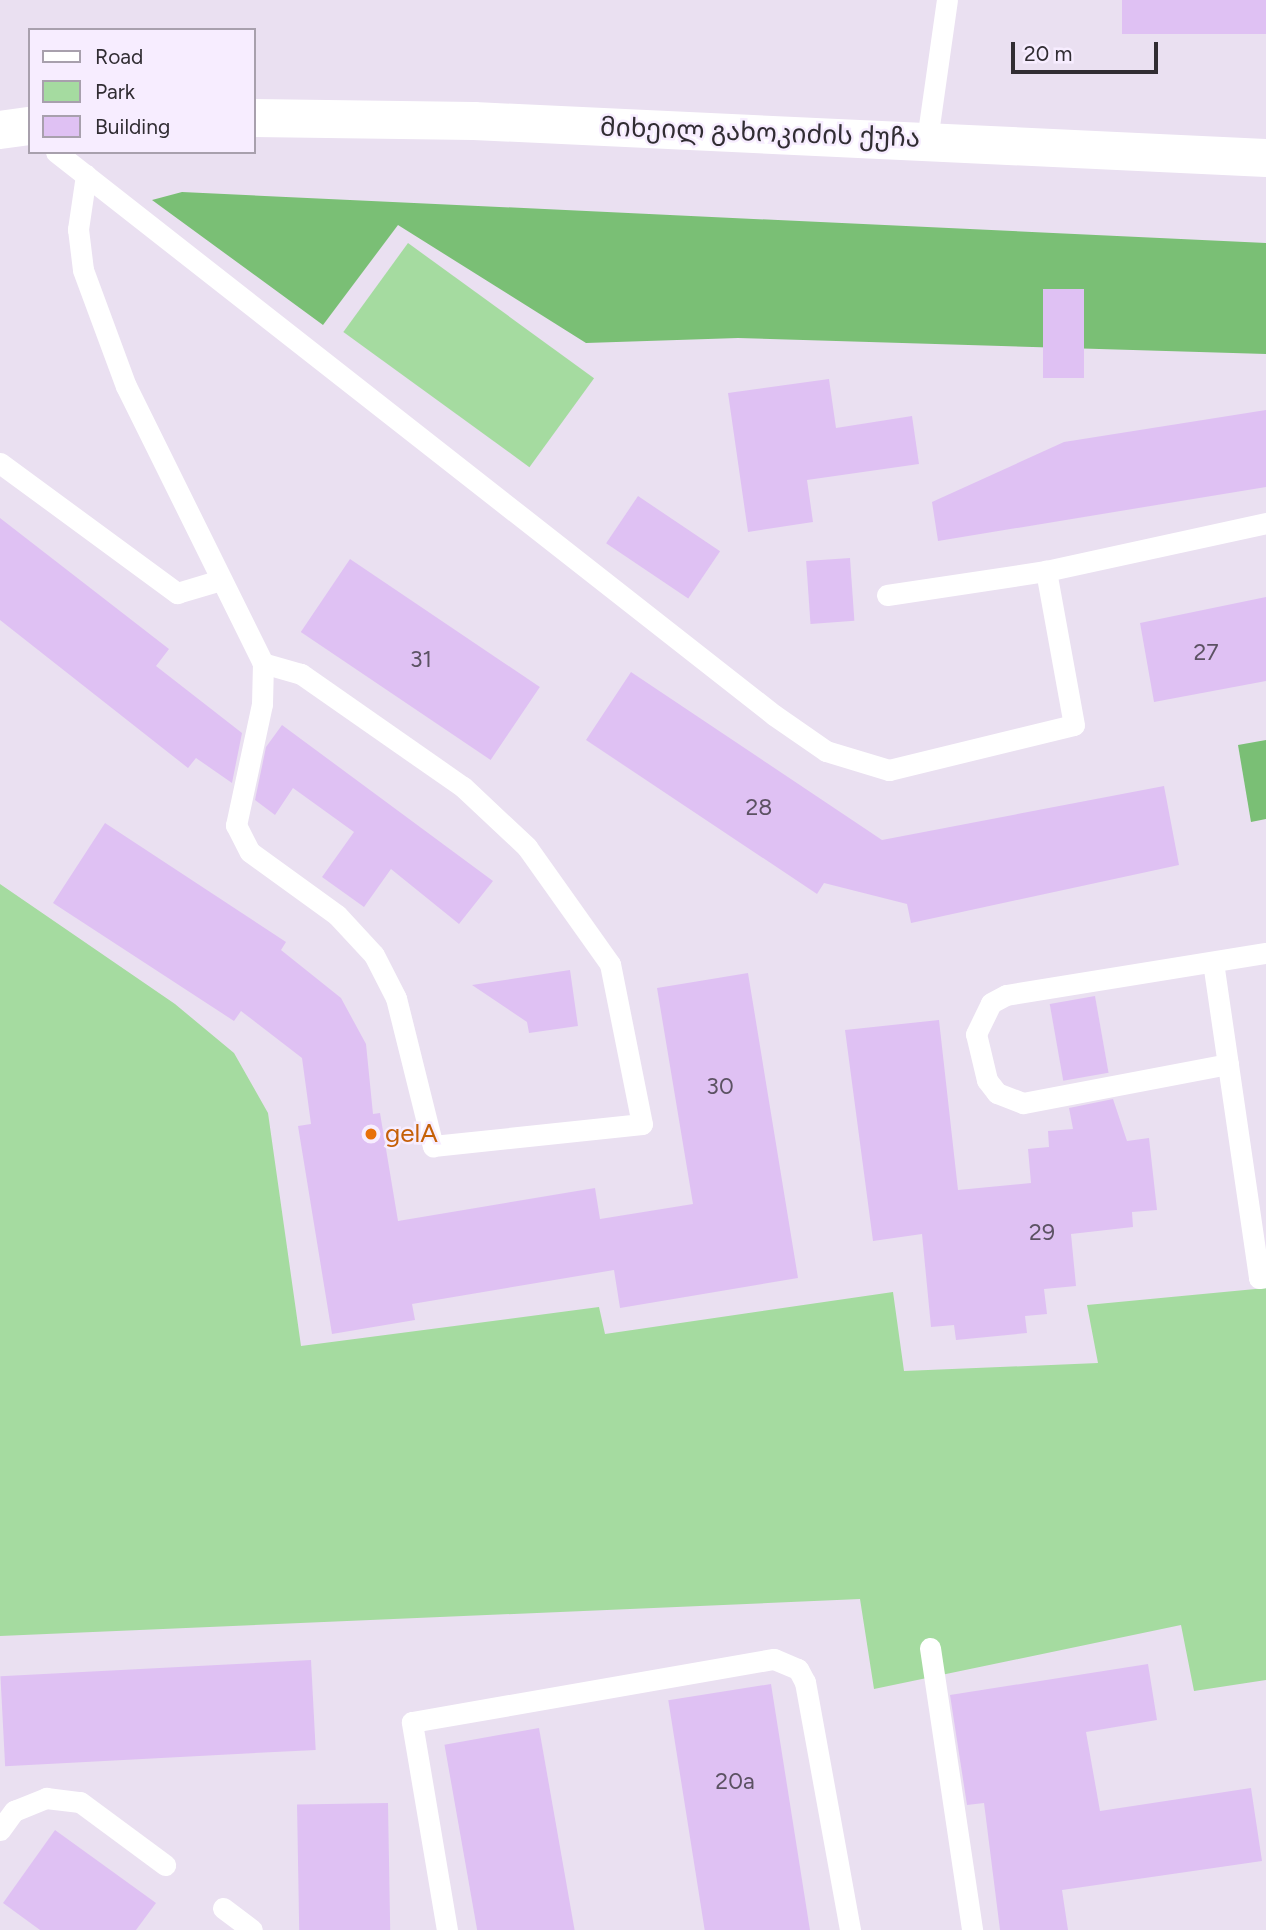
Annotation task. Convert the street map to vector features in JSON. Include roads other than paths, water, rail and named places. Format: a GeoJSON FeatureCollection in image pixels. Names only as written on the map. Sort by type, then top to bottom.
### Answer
{"type":"FeatureCollection","features":[{"type":"Feature","properties":{"kind":"street","name":"მიხეილ გახოკიძის ქუჩა"},"geometry":{"type":"LineString","coordinates":[[256,118],[927,140],[1266,158]]}},
{"type":"Feature","properties":{"kind":"lane"},"geometry":{"type":"LineString","coordinates":[[927,140],[947,0]]}},
{"type":"Feature","properties":{"kind":"lane"},"geometry":{"type":"LineString","coordinates":[[60,154],[826,751],[889,770],[1074,725],[1046,571]]}},
{"type":"Feature","properties":{"kind":"lane"},"geometry":{"type":"LineString","coordinates":[[86,175],[78,229],[83,270],[126,386],[263,663],[262,704],[236,825],[250,852],[337,915],[374,955],[396,998],[433,1146],[642,1124],[610,964],[527,847],[463,787],[300,674],[263,663]]}},
{"type":"Feature","properties":{"kind":"lane"},"geometry":{"type":"LineString","coordinates":[[0,463],[177,593],[221,580]]}},
{"type":"Feature","properties":{"kind":"lane"},"geometry":{"type":"LineString","coordinates":[[887,595],[1046,571],[1266,523]]}},
{"type":"Feature","properties":{"kind":"lane"},"geometry":{"type":"LineString","coordinates":[[1228,1064],[1023,1102],[997,1093],[987,1080],[976,1034],[991,1003],[1006,995],[1266,953]]}},
{"type":"Feature","properties":{"kind":"lane"},"geometry":{"type":"LineString","coordinates":[[1213,961],[1259,1278],[1266,1277]]}},
{"type":"Feature","properties":{"kind":"lane"},"geometry":{"type":"LineString","coordinates":[[930,1648],[972,1930]]}},
{"type":"Feature","properties":{"kind":"lane"},"geometry":{"type":"LineString","coordinates":[[447,1930],[412,1721],[774,1660],[798,1669],[805,1682],[850,1930]]}},
{"type":"Feature","properties":{"kind":"lane"},"geometry":{"type":"LineString","coordinates":[[0,1830],[14,1811],[47,1798],[80,1802],[164,1865]]}},
{"type":"Feature","properties":{"kind":"lane"},"geometry":{"type":"LineString","coordinates":[[223,1908],[252,1930]]}},
{"type":"Feature","properties":{"kind":"place","name":"gelA"},"geometry":{"type":"Point","coordinates":[371,1134]}}]}
